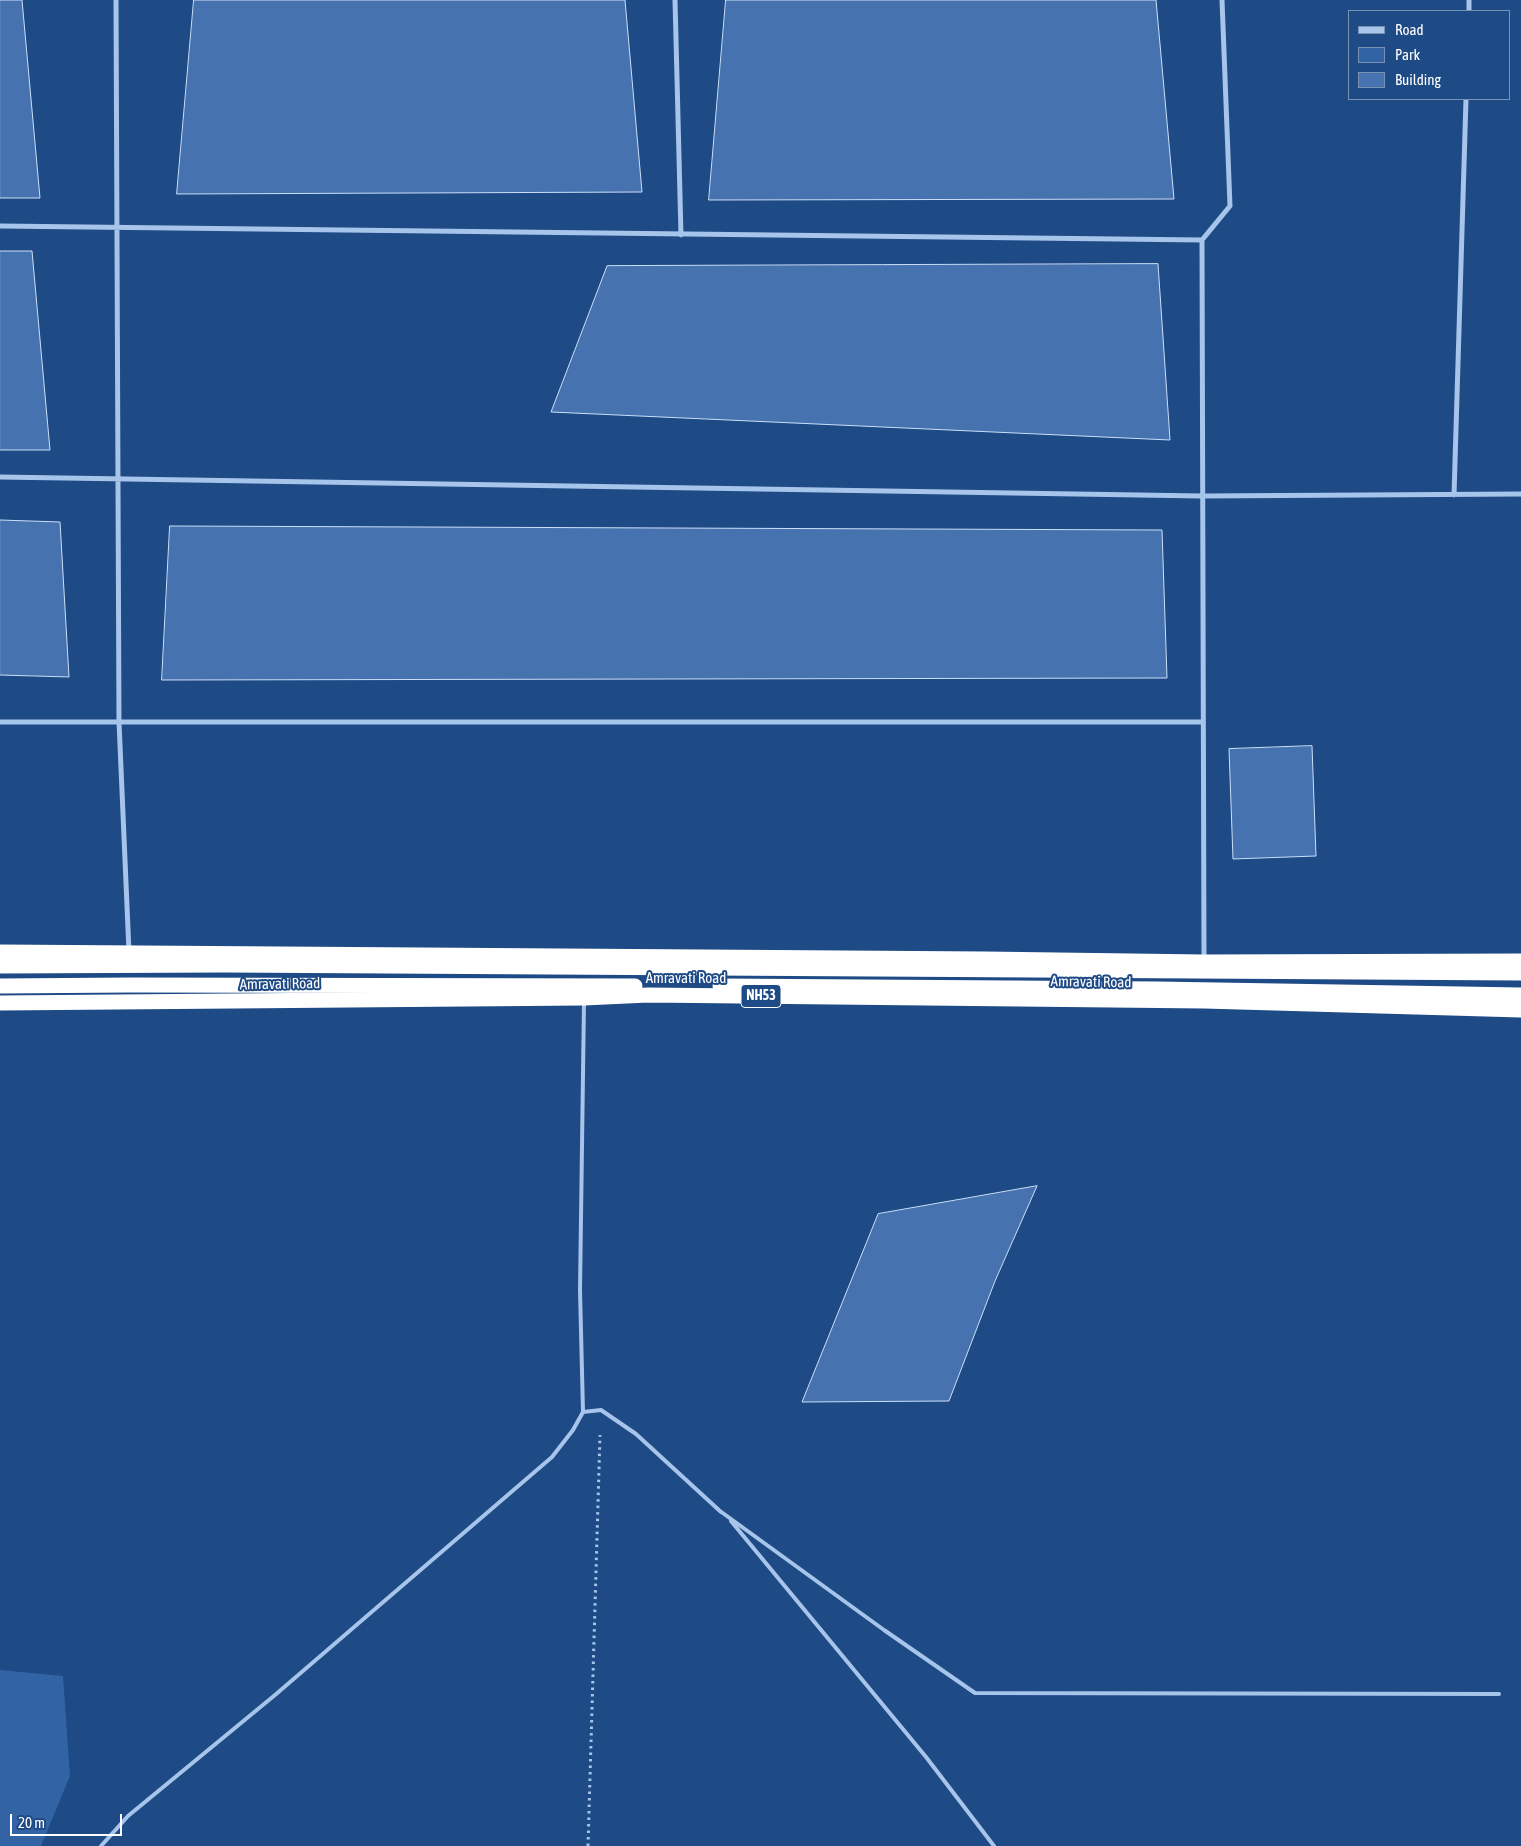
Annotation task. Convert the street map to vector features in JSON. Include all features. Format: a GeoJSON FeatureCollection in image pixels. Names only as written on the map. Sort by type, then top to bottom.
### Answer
{"type":"FeatureCollection","features":[{"type":"Feature","properties":{"kind":"highway","name":"Amravati Road"},"geometry":{"type":"LineString","coordinates":[[0,952],[1204,962],[1521,961]]}},
{"type":"Feature","properties":{"kind":"highway"},"geometry":{"type":"LineString","coordinates":[[0,966],[224,965],[1521,973]]}},
{"type":"Feature","properties":{"kind":"highway"},"geometry":{"type":"LineString","coordinates":[[0,986],[788,986],[1157,989],[1521,996]]}},
{"type":"Feature","properties":{"kind":"highway","name":"Amravati Road"},"geometry":{"type":"LineString","coordinates":[[0,1003],[584,998],[648,995],[1204,1001],[1521,1010]]}},
{"type":"Feature","properties":{"kind":"street"},"geometry":{"type":"LineString","coordinates":[[116,0],[119,722],[129,953]]}},
{"type":"Feature","properties":{"kind":"street"},"geometry":{"type":"LineString","coordinates":[[675,0],[681,235]]}},
{"type":"Feature","properties":{"kind":"street"},"geometry":{"type":"LineString","coordinates":[[1204,962],[1202,240],[1230,206],[1222,0]]}},
{"type":"Feature","properties":{"kind":"street"},"geometry":{"type":"LineString","coordinates":[[1454,495],[1466,100]]}},
{"type":"Feature","properties":{"kind":"street"},"geometry":{"type":"LineString","coordinates":[[0,226],[117,229],[1202,240]]}},
{"type":"Feature","properties":{"kind":"street"},"geometry":{"type":"LineString","coordinates":[[0,477],[1202,496],[1521,494]]}},
{"type":"Feature","properties":{"kind":"street"},"geometry":{"type":"LineString","coordinates":[[0,722],[1203,722]]}},
{"type":"Feature","properties":{"kind":"lane"},"geometry":{"type":"LineString","coordinates":[[101,1846],[128,1816],[275,1694],[552,1457],[573,1430],[583,1412],[580,1290],[584,998]]}},
{"type":"Feature","properties":{"kind":"lane"},"geometry":{"type":"LineString","coordinates":[[583,1412],[601,1410],[636,1434],[730,1520],[926,1757],[994,1846]]}},
{"type":"Feature","properties":{"kind":"lane"},"geometry":{"type":"LineString","coordinates":[[720,1511],[884,1630],[975,1693],[1499,1694]]}},
{"type":"Feature","properties":{"kind":"path"},"geometry":{"type":"LineString","coordinates":[[588,1846],[601,1410]]}},
{"type":"Feature","properties":{"kind":"green space"},"geometry":{"type":"Polygon","coordinates":[[[0,1670],[63,1676],[70,1776],[41,1846],[0,1846],[0,1670]]]}},
{"type":"Feature","properties":{"kind":"building"},"geometry":{"type":"Polygon","coordinates":[[[0,0],[22,0],[40,198],[0,198],[0,0]]]}},
{"type":"Feature","properties":{"kind":"building"},"geometry":{"type":"Polygon","coordinates":[[[194,0],[625,0],[642,192],[177,194],[194,0]]]}},
{"type":"Feature","properties":{"kind":"building"},"geometry":{"type":"Polygon","coordinates":[[[726,0],[1156,0],[1174,199],[709,200],[726,0]]]}},
{"type":"Feature","properties":{"kind":"building"},"geometry":{"type":"Polygon","coordinates":[[[0,251],[32,251],[50,450],[0,450],[0,251]]]}},
{"type":"Feature","properties":{"kind":"building"},"geometry":{"type":"Polygon","coordinates":[[[1158,264],[1170,440],[551,412],[607,266],[1158,264]]]}},
{"type":"Feature","properties":{"kind":"building"},"geometry":{"type":"Polygon","coordinates":[[[0,520],[60,522],[69,677],[0,675],[0,520]]]}},
{"type":"Feature","properties":{"kind":"building"},"geometry":{"type":"Polygon","coordinates":[[[170,526],[1162,530],[1167,678],[162,680],[170,526]]]}},
{"type":"Feature","properties":{"kind":"building"},"geometry":{"type":"Polygon","coordinates":[[[1312,746],[1316,856],[1233,859],[1229,749],[1312,746]]]}},
{"type":"Feature","properties":{"kind":"building"},"geometry":{"type":"Polygon","coordinates":[[[1037,1186],[995,1281],[949,1401],[802,1402],[878,1214],[1037,1186]]]}}]}
